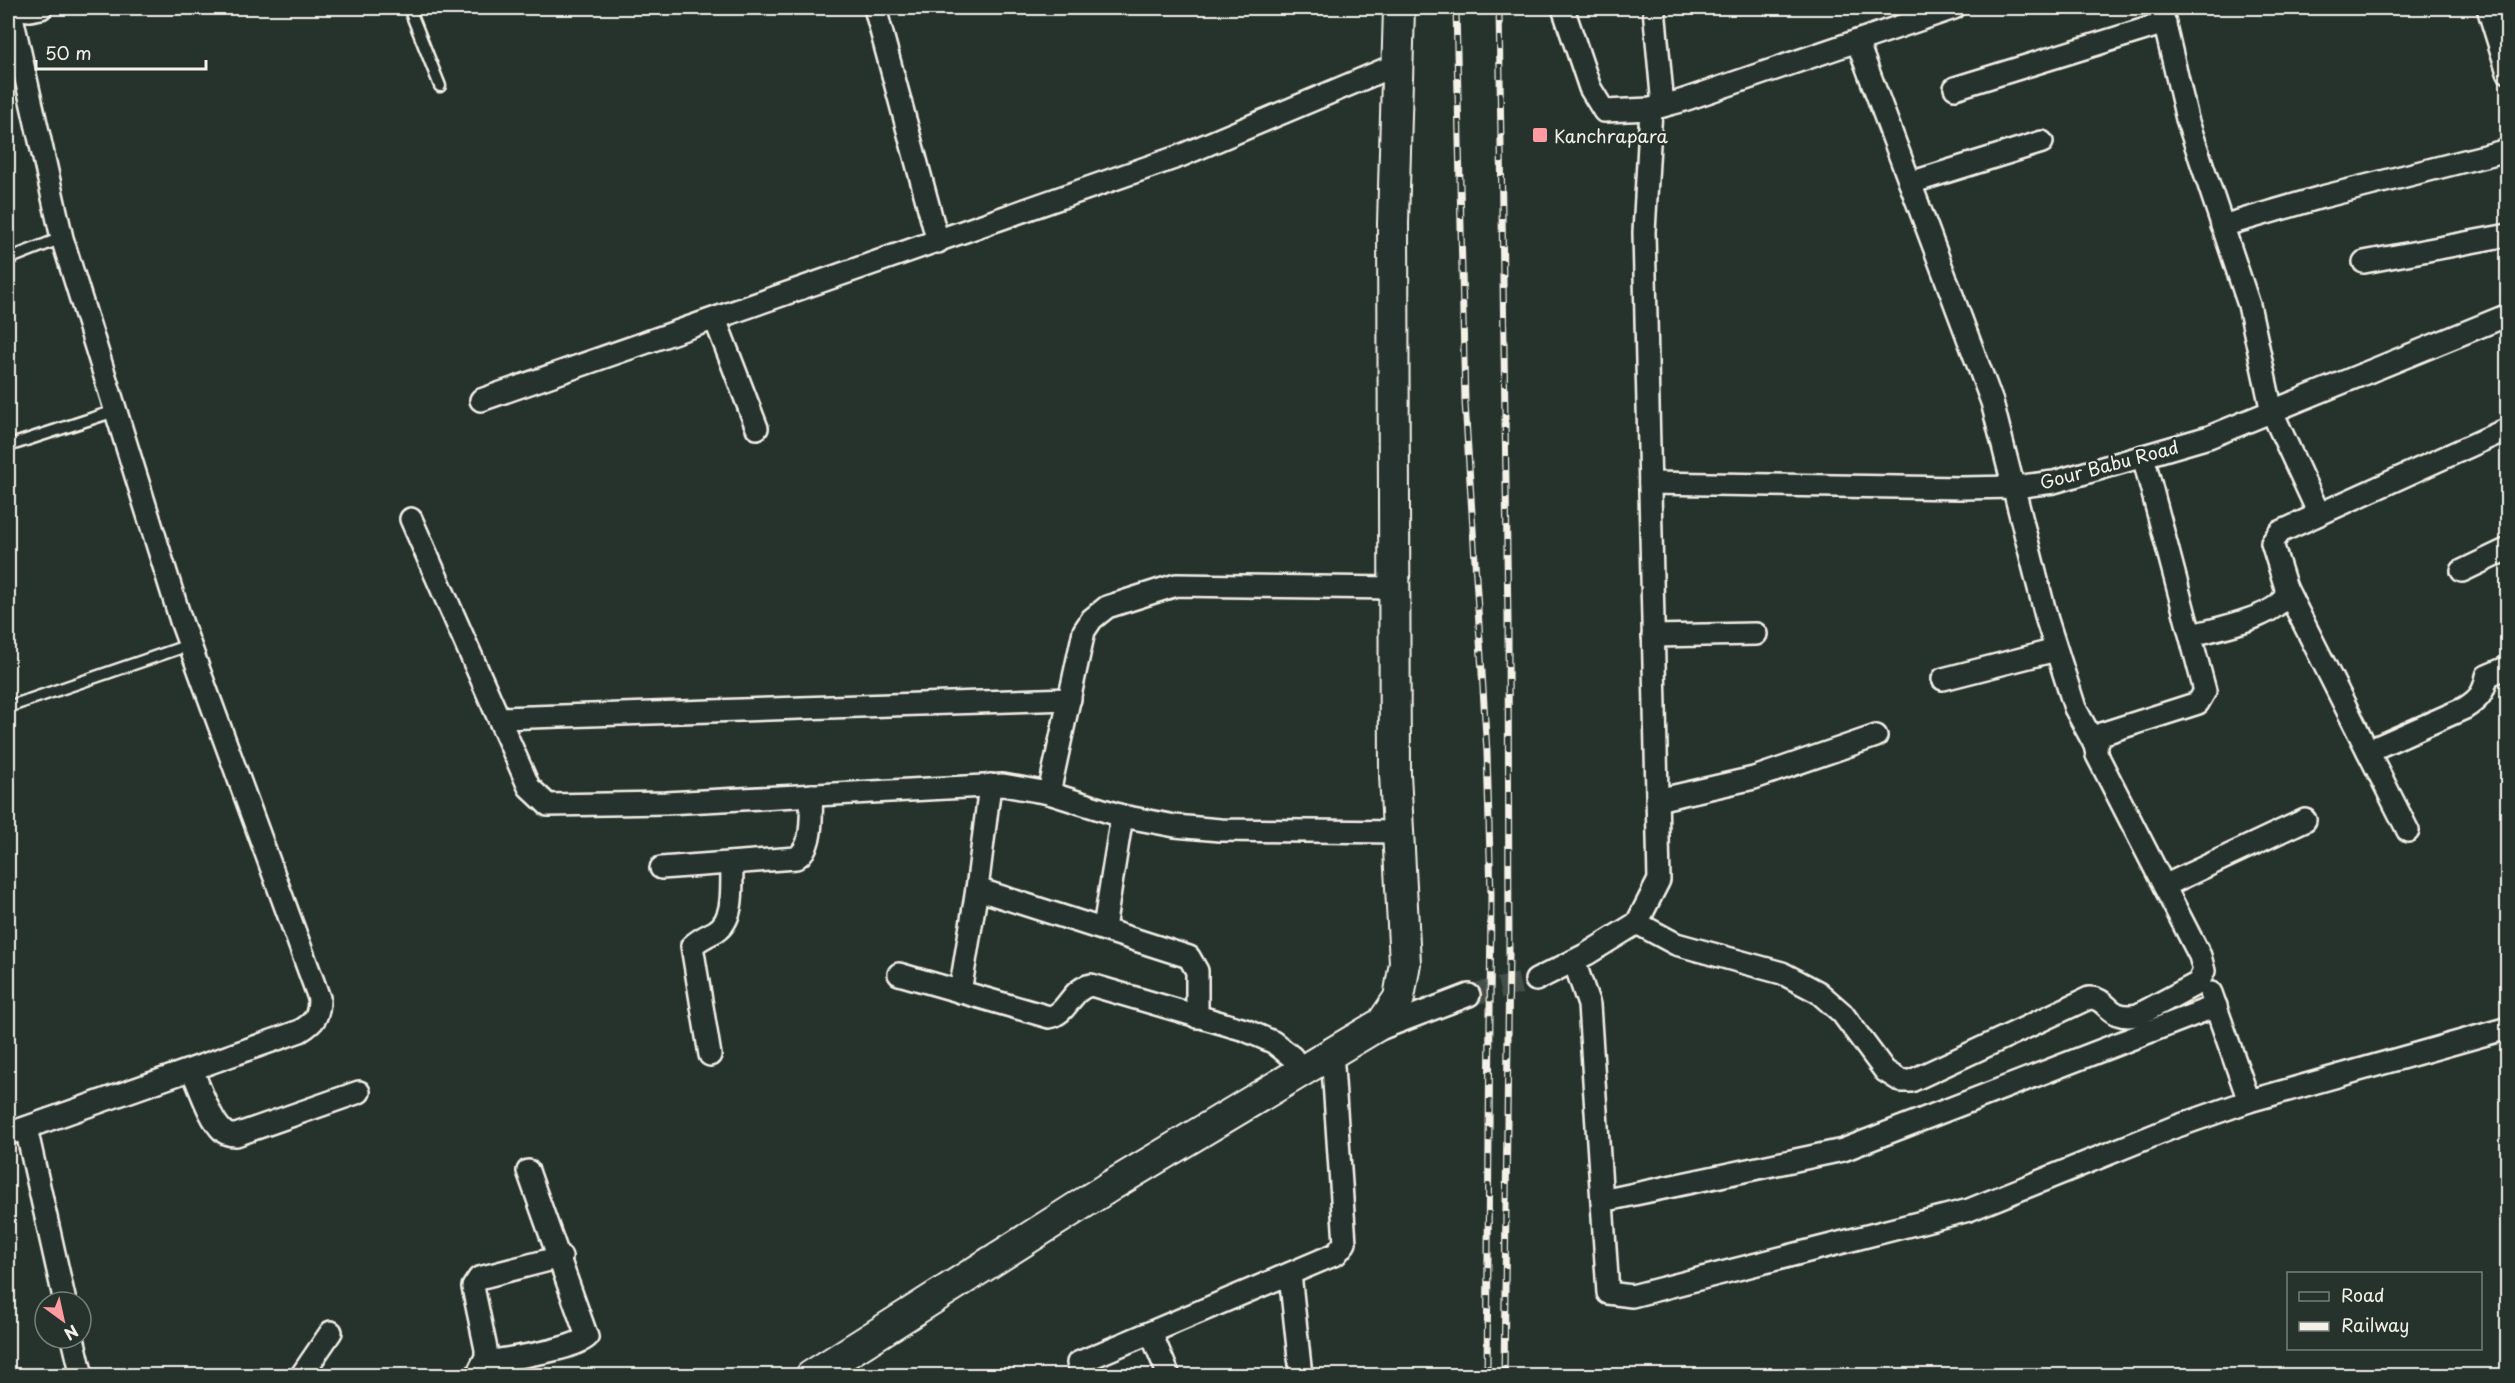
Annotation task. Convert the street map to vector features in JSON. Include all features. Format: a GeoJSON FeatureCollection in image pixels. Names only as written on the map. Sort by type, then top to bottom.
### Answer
{"type":"FeatureCollection","features":[{"type":"Feature","properties":{"kind":"street"},"geometry":{"type":"LineString","coordinates":[[41,8],[30,10],[10,8],[62,238],[189,645],[319,998],[319,1013],[312,1024],[300,1031],[17,1131],[62,1290]]}},
{"type":"Feature","properties":{"kind":"street"},"geometry":{"type":"LineString","coordinates":[[876,8],[938,242]]}},
{"type":"Feature","properties":{"kind":"street"},"geometry":{"type":"LineString","coordinates":[[812,1376],[1112,1185],[1382,1023],[1399,998],[1405,963],[1398,832],[1394,588],[1393,223],[1399,8]]}},
{"type":"Feature","properties":{"kind":"street"},"geometry":{"type":"LineString","coordinates":[[1563,8],[1590,88],[1604,111],[1657,107],[1857,41],[1921,13],[1954,8]]}},
{"type":"Feature","properties":{"kind":"street"},"geometry":{"type":"LineString","coordinates":[[1536,980],[1574,961],[1637,923],[1659,880],[1644,232],[1657,107],[1654,8]]}},
{"type":"Feature","properties":{"kind":"street"},"geometry":{"type":"LineString","coordinates":[[2488,8],[2508,72]]}},
{"type":"Feature","properties":{"kind":"street"},"geometry":{"type":"LineString","coordinates":[[1955,88],[2163,15],[2187,119],[2249,305],[2272,412],[2319,514]]}},
{"type":"Feature","properties":{"kind":"street"},"geometry":{"type":"LineString","coordinates":[[1857,41],[1992,402],[2056,650],[2075,708],[2200,956],[2249,1101]]}},
{"type":"Feature","properties":{"kind":"street"},"geometry":{"type":"LineString","coordinates":[[481,400],[1180,156],[1398,64]]}},
{"type":"Feature","properties":{"kind":"street"},"geometry":{"type":"LineString","coordinates":[[1910,183],[2042,142]]}},
{"type":"Feature","properties":{"kind":"street"},"geometry":{"type":"LineString","coordinates":[[2222,226],[2322,197],[2508,150]]}},
{"type":"Feature","properties":{"kind":"street"},"geometry":{"type":"LineString","coordinates":[[2364,262],[2508,235]]}},
{"type":"Feature","properties":{"kind":"street","name":"Gour Babu Road"},"geometry":{"type":"LineString","coordinates":[[1650,483],[2015,487],[2054,482],[2209,438],[2508,315]]}},
{"type":"Feature","properties":{"kind":"street"},"geometry":{"type":"LineString","coordinates":[[715,318],[757,428]]}},
{"type":"Feature","properties":{"kind":"street"},"geometry":{"type":"LineString","coordinates":[[2408,831],[2286,588],[2273,551],[2275,536],[2503,431]]}},
{"type":"Feature","properties":{"kind":"street"},"geometry":{"type":"LineString","coordinates":[[2095,745],[2101,735],[2198,703],[2205,691],[2205,683],[2143,456]]}},
{"type":"Feature","properties":{"kind":"street"},"geometry":{"type":"LineString","coordinates":[[411,519],[529,787],[548,804],[666,803],[1003,785],[1049,793],[1122,816],[1175,826],[1220,830],[1398,832]]}},
{"type":"Feature","properties":{"kind":"street"},"geometry":{"type":"LineString","coordinates":[[2462,571],[2508,549]]}},
{"type":"Feature","properties":{"kind":"street"},"geometry":{"type":"LineString","coordinates":[[1049,793],[1084,631],[1092,619],[1107,607],[1157,589],[1176,585],[1394,588]]}},
{"type":"Feature","properties":{"kind":"street"},"geometry":{"type":"LineString","coordinates":[[2192,635],[2272,609],[2284,599],[2286,588]]}},
{"type":"Feature","properties":{"kind":"street"},"geometry":{"type":"LineString","coordinates":[[1653,636],[1756,634]]}},
{"type":"Feature","properties":{"kind":"street"},"geometry":{"type":"LineString","coordinates":[[1943,679],[2056,650]]}},
{"type":"Feature","properties":{"kind":"street"},"geometry":{"type":"LineString","coordinates":[[2368,751],[2465,708],[2485,691],[2487,676],[2508,667]]}},
{"type":"Feature","properties":{"kind":"street"},"geometry":{"type":"LineString","coordinates":[[499,718],[1070,699]]}},
{"type":"Feature","properties":{"kind":"street"},"geometry":{"type":"LineString","coordinates":[[1657,800],[1754,778],[1876,736]]}},
{"type":"Feature","properties":{"kind":"street"},"geometry":{"type":"LineString","coordinates":[[960,992],[977,889],[990,785]]}},
{"type":"Feature","properties":{"kind":"street"},"geometry":{"type":"LineString","coordinates":[[661,868],[787,860],[804,852],[808,843],[812,795]]}},
{"type":"Feature","properties":{"kind":"street"},"geometry":{"type":"LineString","coordinates":[[1104,928],[1122,816]]}},
{"type":"Feature","properties":{"kind":"street"},"geometry":{"type":"LineString","coordinates":[[2164,886],[2305,820]]}},
{"type":"Feature","properties":{"kind":"street"},"geometry":{"type":"LineString","coordinates":[[710,1056],[692,946],[700,938],[717,930],[726,921],[730,906],[732,863]]}},
{"type":"Feature","properties":{"kind":"street"},"geometry":{"type":"LineString","coordinates":[[977,889],[1189,957],[1197,971],[1197,1017]]}},
{"type":"Feature","properties":{"kind":"street"},"geometry":{"type":"LineString","coordinates":[[1637,923],[1677,944],[1782,973],[1818,992],[1842,1012],[1885,1071],[1900,1082],[1911,1081],[2089,998],[2099,1000],[2120,1016],[2138,1015],[2198,983],[2204,971]]}},
{"type":"Feature","properties":{"kind":"street"},"geometry":{"type":"LineString","coordinates":[[1574,961],[1589,1005],[1608,1293],[1632,1296],[1969,1210],[2172,1128],[2249,1101],[2508,1028]]}},
{"type":"Feature","properties":{"kind":"street"},"geometry":{"type":"LineString","coordinates":[[900,974],[1049,1017],[1059,1014],[1077,990],[1091,985],[1273,1042],[1292,1058],[1301,1071]]}},
{"type":"Feature","properties":{"kind":"street"},"geometry":{"type":"LineString","coordinates":[[1358,1037],[1469,995]]}},
{"type":"Feature","properties":{"kind":"street"},"geometry":{"type":"LineString","coordinates":[[1602,1201],[1843,1150],[2216,1006]]}},
{"type":"Feature","properties":{"kind":"street"},"geometry":{"type":"LineString","coordinates":[[1078,1363],[1336,1254],[1345,1243],[1332,1053]]}},
{"type":"Feature","properties":{"kind":"street"},"geometry":{"type":"LineString","coordinates":[[192,1070],[217,1122],[223,1132],[229,1135],[237,1135],[359,1092]]}},
{"type":"Feature","properties":{"kind":"street"},"geometry":{"type":"LineString","coordinates":[[480,1369],[582,1342],[587,1337],[561,1257],[528,1171]]}},
{"type":"Feature","properties":{"kind":"street"},"geometry":{"type":"LineString","coordinates":[[480,1369],[486,1349],[473,1287],[479,1278],[561,1257]]}},
{"type":"Feature","properties":{"kind":"street"},"geometry":{"type":"LineString","coordinates":[[1290,1274],[1301,1376]]}},
{"type":"Feature","properties":{"kind":"street"},"geometry":{"type":"LineString","coordinates":[[301,1376],[331,1332]]}},
{"type":"Feature","properties":{"kind":"street"},"geometry":{"type":"LineString","coordinates":[[1151,1333],[1169,1376]]}},
{"type":"Feature","properties":{"kind":"street"},"geometry":{"type":"LineString","coordinates":[[77,1350],[82,1376]]}},
{"type":"Feature","properties":{"kind":"lane"},"geometry":{"type":"LineString","coordinates":[[409,8],[440,86]]}},
{"type":"Feature","properties":{"kind":"lane"},"geometry":{"type":"LineString","coordinates":[[8,259],[62,238]]}},
{"type":"Feature","properties":{"kind":"lane"},"geometry":{"type":"LineString","coordinates":[[8,446],[115,411]]}},
{"type":"Feature","properties":{"kind":"lane"},"geometry":{"type":"LineString","coordinates":[[8,707],[189,645]]}},
{"type":"Feature","properties":{"kind":"tunnel"},"geometry":{"type":"LineString","coordinates":[[1469,995],[1536,980]]}},
{"type":"Feature","properties":{"kind":"railway"},"geometry":{"type":"LineString","coordinates":[[1456,8],[1465,402],[1487,752],[1491,894],[1487,1376]]}},
{"type":"Feature","properties":{"kind":"railway"},"geometry":{"type":"LineString","coordinates":[[1499,8],[1508,619],[1509,955],[1504,1376]]}},
{"type":"Feature","properties":{"kind":"place","name":"Kanchrapara"},"geometry":{"type":"Point","coordinates":[1540,135]}}]}
